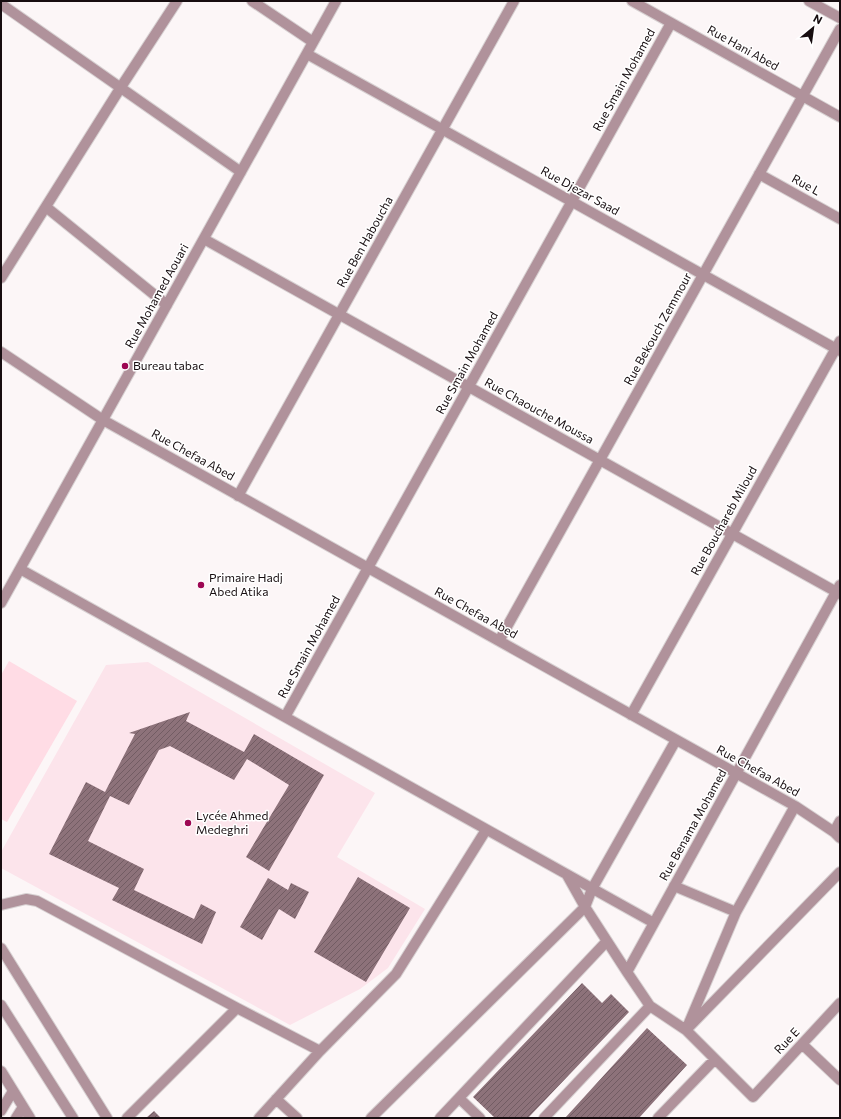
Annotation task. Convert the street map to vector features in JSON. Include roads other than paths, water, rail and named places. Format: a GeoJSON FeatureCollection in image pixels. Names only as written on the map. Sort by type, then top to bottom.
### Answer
{"type":"FeatureCollection","features":[{"type":"Feature","properties":{"kind":"street"},"geometry":{"type":"LineString","coordinates":[[1,278],[177,1]]}},
{"type":"Feature","properties":{"kind":"street"},"geometry":{"type":"LineString","coordinates":[[252,1],[313,42]]}},
{"type":"Feature","properties":{"kind":"street","name":"Rue Mohamed Aouari"},"geometry":{"type":"LineString","coordinates":[[1,603],[336,1]]}},
{"type":"Feature","properties":{"kind":"street","name":"Rue Ben Haboucha"},"geometry":{"type":"LineString","coordinates":[[238,496],[514,1]]}},
{"type":"Feature","properties":{"kind":"street","name":"Rue Hani Abed"},"geometry":{"type":"LineString","coordinates":[[632,1],[840,117]]}},
{"type":"Feature","properties":{"kind":"street"},"geometry":{"type":"LineString","coordinates":[[809,1],[840,18]]}},
{"type":"Feature","properties":{"kind":"street"},"geometry":{"type":"LineString","coordinates":[[3,5],[241,172]]}},
{"type":"Feature","properties":{"kind":"street","name":"Rue Smain Mohamed"},"geometry":{"type":"LineString","coordinates":[[285,717],[672,23]]}},
{"type":"Feature","properties":{"kind":"street","name":"Rue Bekouch Zemmour"},"geometry":{"type":"LineString","coordinates":[[499,641],[840,29]]}},
{"type":"Feature","properties":{"kind":"street","name":"Rue Djezar Saad"},"geometry":{"type":"LineString","coordinates":[[307,54],[703,275],[839,347]]}},
{"type":"Feature","properties":{"kind":"street","name":"Rue L"},"geometry":{"type":"LineString","coordinates":[[759,174],[840,219]]}},
{"type":"Feature","properties":{"kind":"street"},"geometry":{"type":"LineString","coordinates":[[46,207],[167,305]]}},
{"type":"Feature","properties":{"kind":"street","name":"Rue Chaouche Moussa"},"geometry":{"type":"LineString","coordinates":[[204,239],[732,534],[839,590]]}},
{"type":"Feature","properties":{"kind":"street","name":"Rue Bouchareb Miloud"},"geometry":{"type":"LineString","coordinates":[[631,715],[839,347]]}},
{"type":"Feature","properties":{"kind":"street","name":"Rue Chefaa Abed"},"geometry":{"type":"LineString","coordinates":[[1,352],[103,420],[838,832]]}},
{"type":"Feature","properties":{"kind":"street"},"geometry":{"type":"LineString","coordinates":[[20,569],[654,923]]}},
{"type":"Feature","properties":{"kind":"street","name":"Rue Benama Mohamed"},"geometry":{"type":"LineString","coordinates":[[627,972],[839,590]]}},
{"type":"Feature","properties":{"kind":"street"},"geometry":{"type":"LineString","coordinates":[[371,1118],[584,907],[592,889],[676,740]]}},
{"type":"Feature","properties":{"kind":"street"},"geometry":{"type":"LineString","coordinates":[[686,1030],[736,912],[794,806]]}},
{"type":"Feature","properties":{"kind":"street"},"geometry":{"type":"LineString","coordinates":[[838,832],[840,821]]}},
{"type":"Feature","properties":{"kind":"street"},"geometry":{"type":"LineString","coordinates":[[259,1118],[320,1051],[396,974],[486,830]]}},
{"type":"Feature","properties":{"kind":"street"},"geometry":{"type":"LineString","coordinates":[[686,1030],[840,872]]}},
{"type":"Feature","properties":{"kind":"street"},"geometry":{"type":"LineString","coordinates":[[567,875],[584,907],[650,1006],[686,1030],[715,1059],[658,1118]]}},
{"type":"Feature","properties":{"kind":"street"},"geometry":{"type":"LineString","coordinates":[[674,886],[736,912]]}},
{"type":"Feature","properties":{"kind":"street"},"geometry":{"type":"LineString","coordinates":[[1,904],[26,899],[37,901],[320,1051]]}},
{"type":"Feature","properties":{"kind":"street"},"geometry":{"type":"LineString","coordinates":[[440,1118],[607,941]]}},
{"type":"Feature","properties":{"kind":"street"},"geometry":{"type":"LineString","coordinates":[[1,948],[107,1118]]}},
{"type":"Feature","properties":{"kind":"street","name":"Rue E"},"geometry":{"type":"LineString","coordinates":[[715,1059],[753,1097],[840,1003]]}},
{"type":"Feature","properties":{"kind":"street"},"geometry":{"type":"LineString","coordinates":[[1,1005],[73,1118]]}},
{"type":"Feature","properties":{"kind":"street"},"geometry":{"type":"LineString","coordinates":[[544,1118],[650,1006]]}},
{"type":"Feature","properties":{"kind":"street"},"geometry":{"type":"LineString","coordinates":[[127,1118],[237,1008]]}},
{"type":"Feature","properties":{"kind":"street"},"geometry":{"type":"LineString","coordinates":[[802,1044],[840,1080]]}},
{"type":"Feature","properties":{"kind":"street"},"geometry":{"type":"LineString","coordinates":[[2,1076],[30,1118]]}},
{"type":"Feature","properties":{"kind":"street"},"geometry":{"type":"LineString","coordinates":[[1,1111],[13,1091]]}},
{"type":"Feature","properties":{"kind":"street"},"geometry":{"type":"LineString","coordinates":[[459,1098],[480,1118]]}},
{"type":"Feature","properties":{"kind":"street"},"geometry":{"type":"LineString","coordinates":[[276,1099],[296,1118]]}},
{"type":"Feature","properties":{"kind":"street"},"geometry":{"type":"LineString","coordinates":[[16,1118],[23,1107]]}},
{"type":"Feature","properties":{"kind":"place","name":"Bureau tabac"},"geometry":{"type":"Point","coordinates":[125,366]}},
{"type":"Feature","properties":{"kind":"place","name":"Primaire Hadj Abed Atika"},"geometry":{"type":"Point","coordinates":[201,585]}},
{"type":"Feature","properties":{"kind":"place","name":"Lycée Ahmed Medeghri"},"geometry":{"type":"Point","coordinates":[188,823]}}]}
